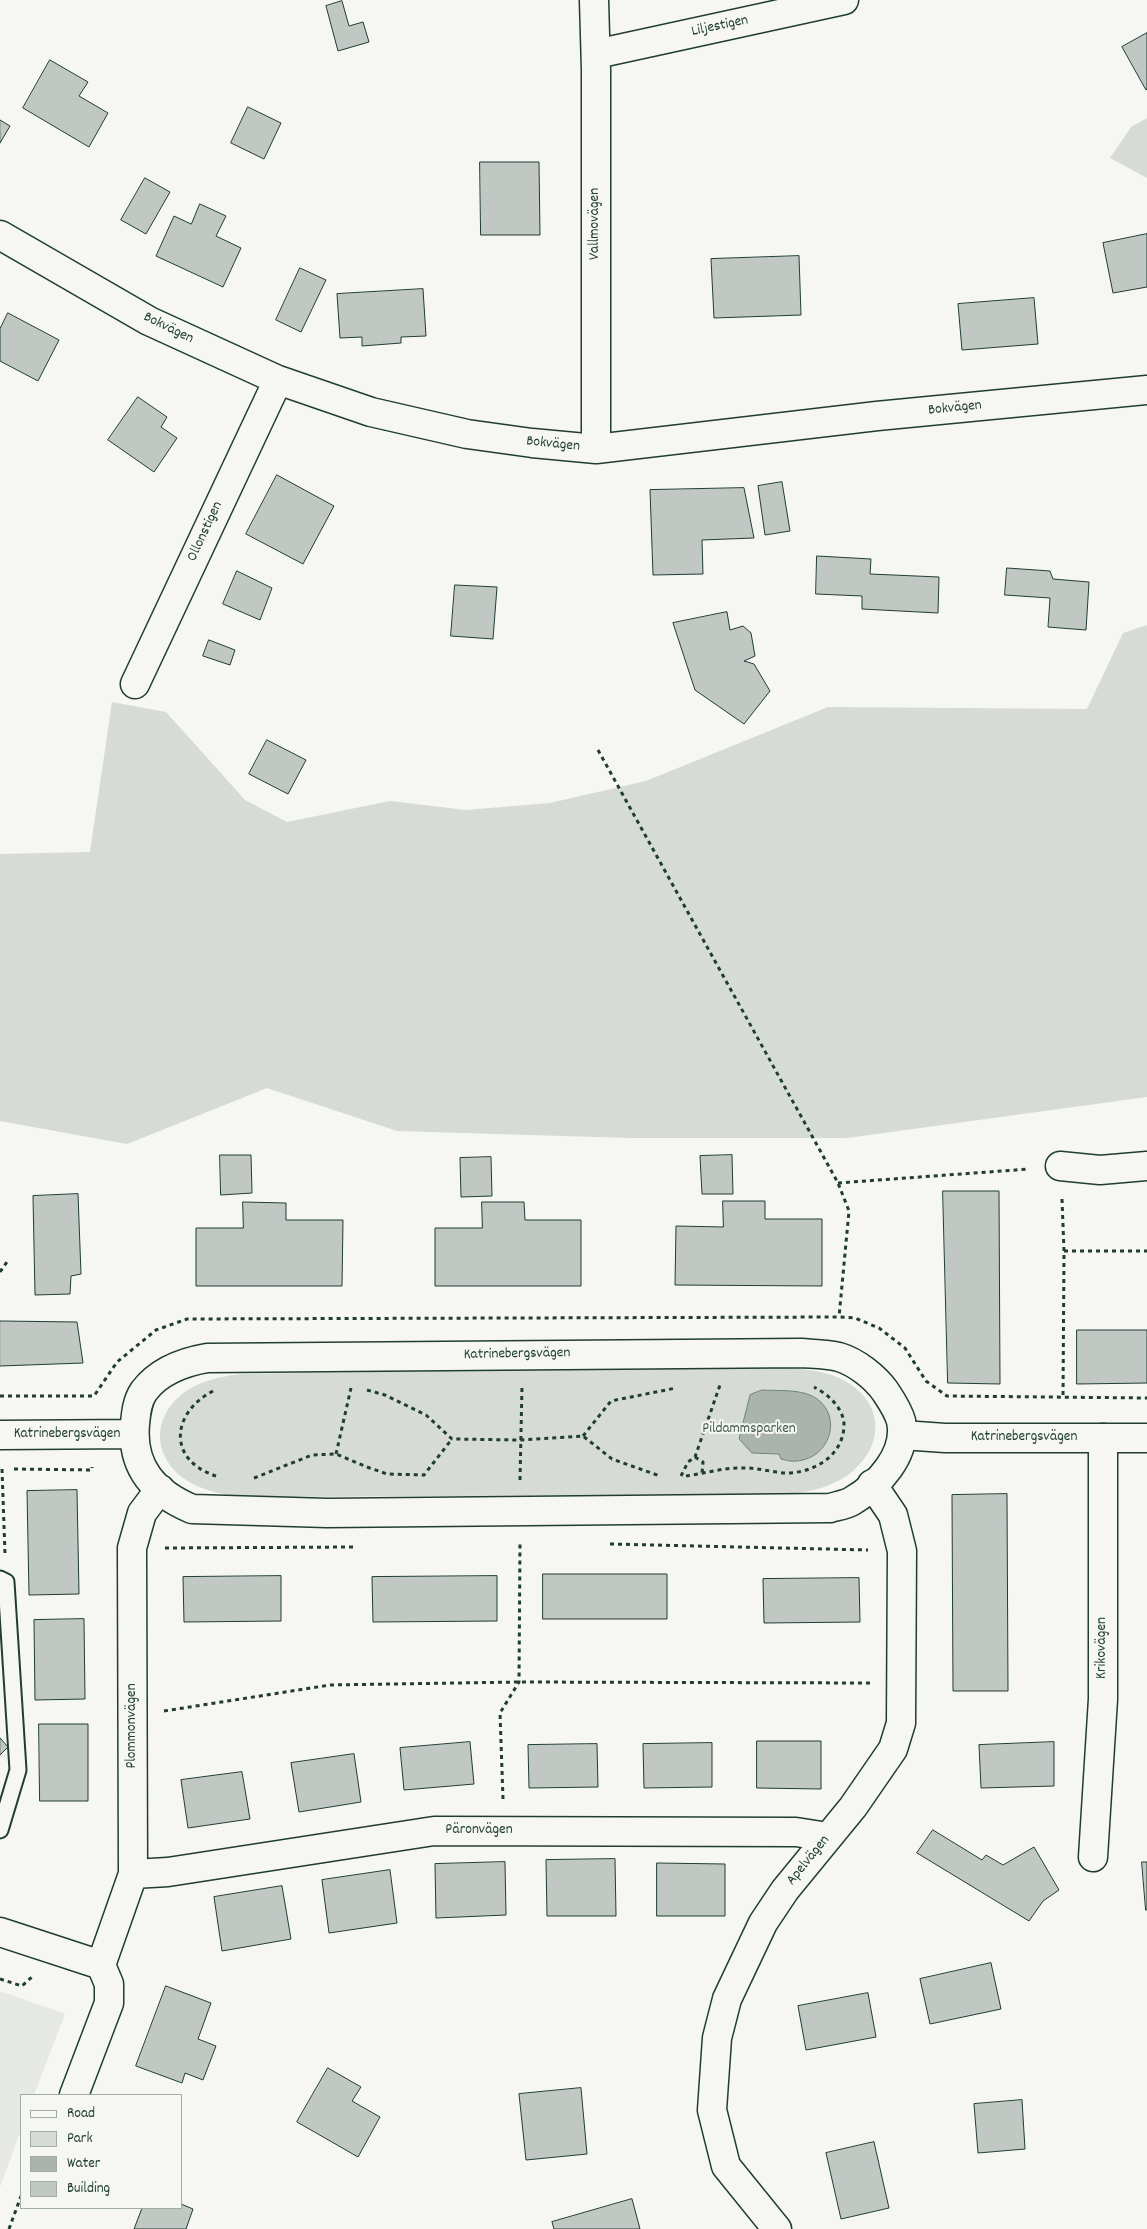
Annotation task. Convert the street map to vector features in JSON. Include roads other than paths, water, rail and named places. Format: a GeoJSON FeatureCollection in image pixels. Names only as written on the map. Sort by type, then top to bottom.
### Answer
{"type":"FeatureCollection","features":[{"type":"Feature","properties":{"kind":"street","name":"Vallmovägen"},"geometry":{"type":"LineString","coordinates":[[594,0],[596,54],[596,449]]}},
{"type":"Feature","properties":{"kind":"street","name":"Liljestigen"},"geometry":{"type":"LineString","coordinates":[[596,54],[844,0]]}},
{"type":"Feature","properties":{"kind":"street","name":"Bokvägen"},"geometry":{"type":"LineString","coordinates":[[0,235],[149,321],[278,380],[371,412],[467,434],[532,443],[596,449],[878,416],[1147,390]]}},
{"type":"Feature","properties":{"kind":"street","name":"Ollonstigen"},"geometry":{"type":"LineString","coordinates":[[135,684],[278,380]]}},
{"type":"Feature","properties":{"kind":"street"},"geometry":{"type":"LineString","coordinates":[[1060,1166],[1100,1170],[1147,1166]]}},
{"type":"Feature","properties":{"kind":"street","name":"Katrinebergsvägen"},"geometry":{"type":"LineString","coordinates":[[802,1353],[841,1358],[869,1374],[881,1385],[894,1405],[901,1421],[902,1436],[894,1461],[872,1484],[851,1502],[830,1508],[327,1513],[192,1509],[174,1501],[142,1470],[136,1458],[134,1434],[137,1406],[144,1391],[170,1369],[190,1361],[207,1358],[802,1353]]}},
{"type":"Feature","properties":{"kind":"street","name":"Katrinebergsvägen"},"geometry":{"type":"LineString","coordinates":[[0,1434],[134,1434]]}},
{"type":"Feature","properties":{"kind":"street","name":"Katrinebergsvägen"},"geometry":{"type":"LineString","coordinates":[[902,1436],[945,1438],[1147,1438]]}},
{"type":"Feature","properties":{"kind":"street","name":"Krikovägen"},"geometry":{"type":"LineString","coordinates":[[1094,1857],[1103,1698],[1104,1438]]}},
{"type":"Feature","properties":{"kind":"street","name":"Apelvägen"},"geometry":{"type":"LineString","coordinates":[[777,2229],[726,2166],[712,2110],[717,2038],[727,1999],[763,1923],[785,1890],[853,1807],[893,1749],[900,1724],[902,1551],[893,1515],[872,1484]]}},
{"type":"Feature","properties":{"kind":"street","name":"Plommonvägen"},"geometry":{"type":"LineString","coordinates":[[101,1965],[133,1874],[132,1548],[142,1513],[160,1489]]}},
{"type":"Feature","properties":{"kind":"street","name":"Päronvägen"},"geometry":{"type":"LineString","coordinates":[[133,1874],[168,1872],[434,1831],[796,1832],[828,1837]]}},
{"type":"Feature","properties":{"kind":"street"},"geometry":{"type":"LineString","coordinates":[[0,1932],[101,1965],[109,1984],[109,2003],[74,2094]]}},
{"type":"Feature","properties":{"kind":"lane"},"geometry":{"type":"LineString","coordinates":[[0,1830],[18,1770],[3,1581]]}},
{"type":"Feature","properties":{"kind":"water"},"geometry":{"type":"Polygon","coordinates":[[[762,1390],[800,1392],[812,1396],[822,1403],[828,1413],[830,1434],[818,1452],[808,1458],[790,1461],[781,1459],[779,1454],[752,1453],[739,1439],[750,1395],[762,1390]]]}},
{"type":"Feature","properties":{"kind":"park label","name":"Pildammsparken"},"geometry":{"type":"Point","coordinates":[749,1430]}}]}
